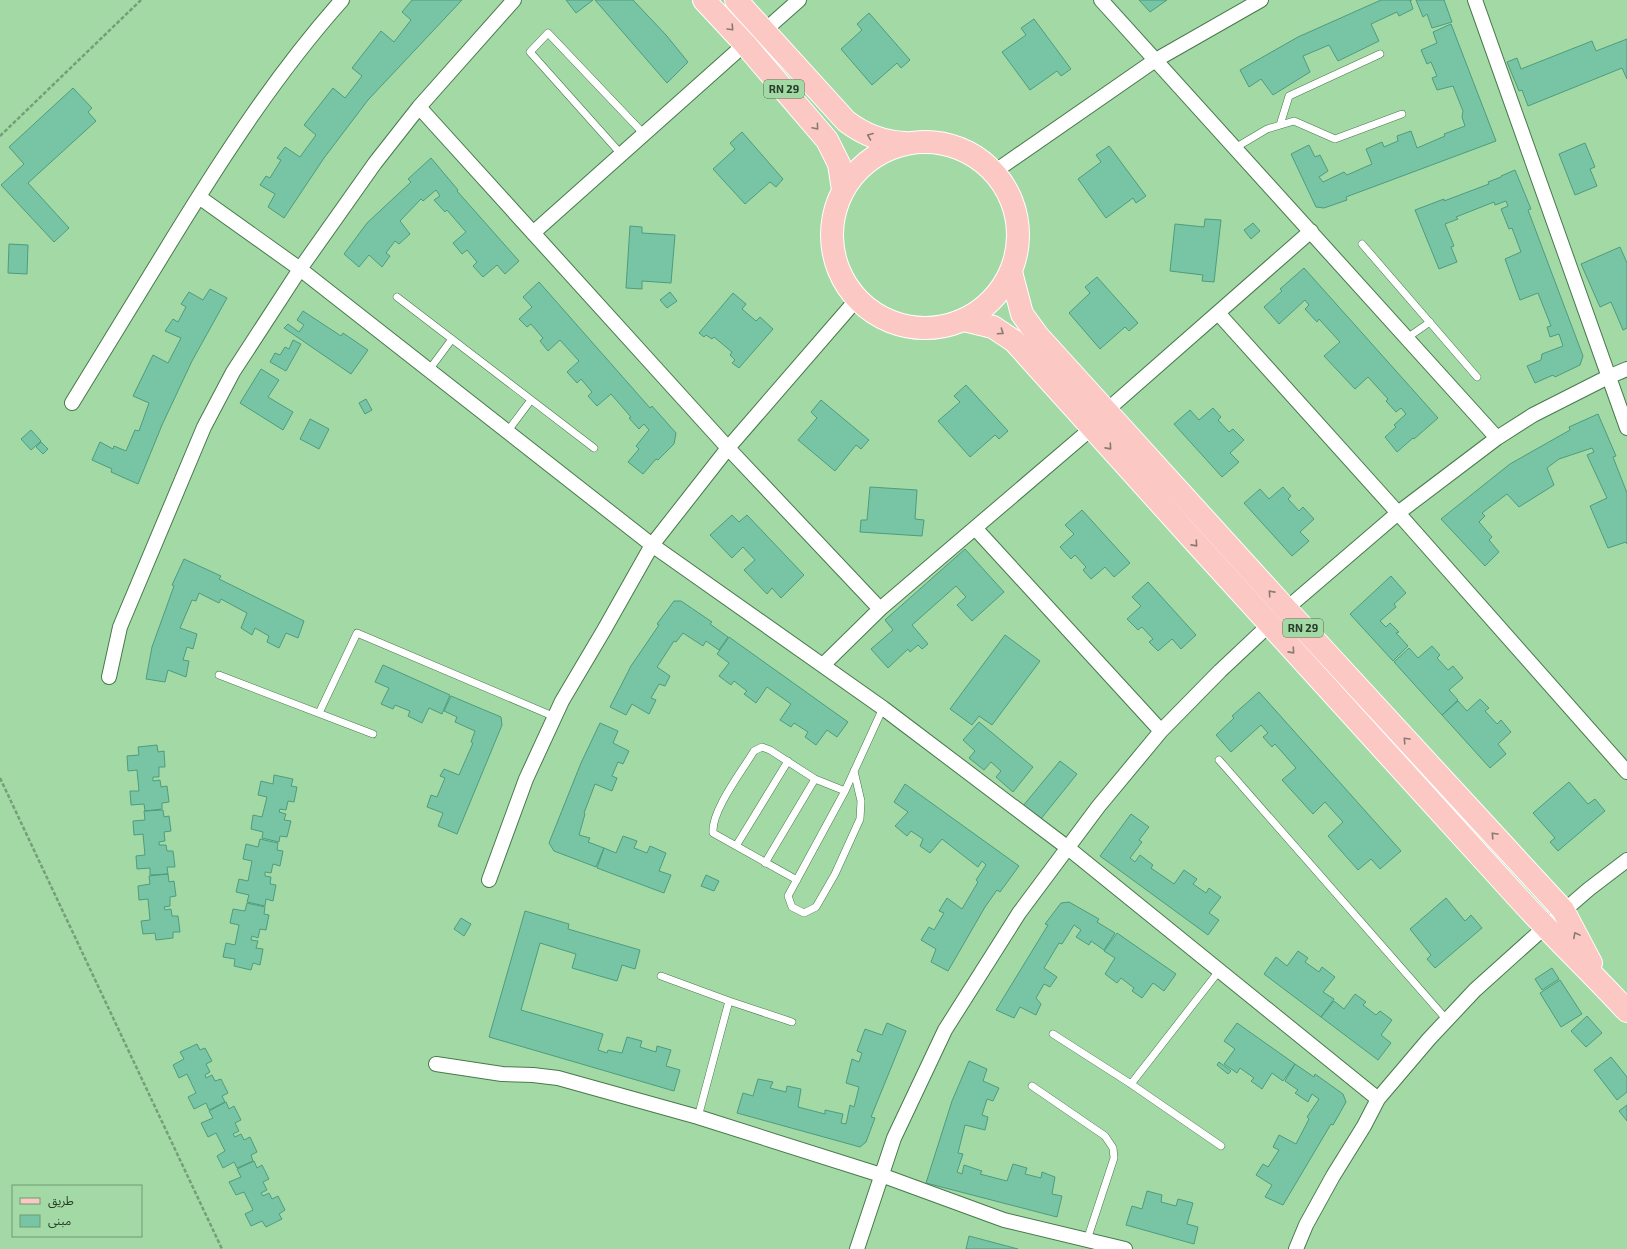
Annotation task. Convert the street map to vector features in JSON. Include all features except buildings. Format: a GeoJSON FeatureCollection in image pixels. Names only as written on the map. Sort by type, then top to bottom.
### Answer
{"type":"FeatureCollection","features":[{"type":"Feature","properties":{"kind":"main road","name":"RN 29"},"geometry":{"type":"LineString","coordinates":[[704,0],[745,44],[828,140],[839,164],[843,190]]}},
{"type":"Feature","properties":{"kind":"main road","name":"RN 29"},"geometry":{"type":"LineString","coordinates":[[736,0],[846,121],[855,128],[875,138],[891,142],[908,143]]}},
{"type":"Feature","properties":{"kind":"main road"},"geometry":{"type":"LineString","coordinates":[[924,142],[955,146],[982,161],[994,172],[1008,192],[1012,202],[1017,220],[1019,238],[1018,249],[1011,272],[997,296],[987,305],[964,320],[940,328],[926,329],[889,321],[877,315],[857,299],[842,278],[837,266],[832,240],[834,214],[843,190],[857,171],[866,163],[886,150],[908,143],[924,142]]}},
{"type":"Feature","properties":{"kind":"main road","name":"RN 29"},"geometry":{"type":"LineString","coordinates":[[1011,272],[1022,314],[1038,336],[1286,609],[1563,910],[1601,982]]}},
{"type":"Feature","properties":{"kind":"main road","name":"RN 29"},"geometry":{"type":"LineString","coordinates":[[964,320],[992,327],[1014,341],[1269,626],[1544,927],[1601,982],[1627,1011]]}},
{"type":"Feature","properties":{"kind":"street"},"geometry":{"type":"LineString","coordinates":[[72,403],[199,197],[253,113],[316,29],[342,0]]}},
{"type":"Feature","properties":{"kind":"street"},"geometry":{"type":"LineString","coordinates":[[110,677],[120,627],[204,427],[233,372],[300,269],[375,163],[419,107],[514,0]]}},
{"type":"Feature","properties":{"kind":"street"},"geometry":{"type":"LineString","coordinates":[[764,31],[799,0]]}},
{"type":"Feature","properties":{"kind":"street"},"geometry":{"type":"LineString","coordinates":[[1101,0],[1154,61],[1311,230],[1497,438]]}},
{"type":"Feature","properties":{"kind":"street"},"geometry":{"type":"LineString","coordinates":[[994,172],[1154,61],[1261,0]]}},
{"type":"Feature","properties":{"kind":"street"},"geometry":{"type":"LineString","coordinates":[[1476,0],[1627,428]]}},
{"type":"Feature","properties":{"kind":"street"},"geometry":{"type":"LineString","coordinates":[[533,233],[745,44]]}},
{"type":"Feature","properties":{"kind":"street"},"geometry":{"type":"LineString","coordinates":[[419,107],[728,448],[880,609]]}},
{"type":"Feature","properties":{"kind":"street"},"geometry":{"type":"LineString","coordinates":[[199,197],[300,269],[652,545],[883,708],[1068,848],[1378,1099]]}},
{"type":"Feature","properties":{"kind":"street"},"geometry":{"type":"LineString","coordinates":[[1106,411],[1311,230]]}},
{"type":"Feature","properties":{"kind":"street"},"geometry":{"type":"LineString","coordinates":[[489,880],[526,779],[562,701],[652,545],[728,448],[857,299]]}},
{"type":"Feature","properties":{"kind":"street"},"geometry":{"type":"LineString","coordinates":[[1218,313],[1627,772]]}},
{"type":"Feature","properties":{"kind":"street"},"geometry":{"type":"LineString","coordinates":[[857,1249],[894,1138],[945,1030],[1020,913],[1098,806],[1160,731],[1220,671],[1286,609],[1398,514],[1497,438],[1533,415],[1627,369]]}},
{"type":"Feature","properties":{"kind":"street"},"geometry":{"type":"LineString","coordinates":[[823,665],[880,609],[1092,428]]}},
{"type":"Feature","properties":{"kind":"street"},"geometry":{"type":"LineString","coordinates":[[975,528],[1160,731]]}},
{"type":"Feature","properties":{"kind":"street"},"geometry":{"type":"LineString","coordinates":[[1296,1249],[1306,1225],[1333,1176],[1364,1126],[1378,1099],[1429,1039],[1475,990],[1544,927],[1563,910],[1627,860]]}},
{"type":"Feature","properties":{"kind":"street"},"geometry":{"type":"LineString","coordinates":[[436,1064],[502,1074],[533,1075],[558,1078],[698,1117],[881,1175],[1004,1220],[1125,1249]]}},
{"type":"Feature","properties":{"kind":"lane"},"geometry":{"type":"LineString","coordinates":[[621,154],[530,52],[548,33],[644,134]]}},
{"type":"Feature","properties":{"kind":"lane"},"geometry":{"type":"LineString","coordinates":[[1280,125],[1289,96],[1380,54]]}},
{"type":"Feature","properties":{"kind":"lane"},"geometry":{"type":"LineString","coordinates":[[1235,148],[1267,129],[1294,121],[1335,139],[1402,114]]}},
{"type":"Feature","properties":{"kind":"lane"},"geometry":{"type":"LineString","coordinates":[[1362,244],[1477,377]]}},
{"type":"Feature","properties":{"kind":"lane"},"geometry":{"type":"LineString","coordinates":[[397,298],[594,448]]}},
{"type":"Feature","properties":{"kind":"lane"},"geometry":{"type":"LineString","coordinates":[[1407,338],[1430,322]]}},
{"type":"Feature","properties":{"kind":"lane"},"geometry":{"type":"LineString","coordinates":[[428,370],[452,339]]}},
{"type":"Feature","properties":{"kind":"lane"},"geometry":{"type":"LineString","coordinates":[[507,432],[532,400]]}},
{"type":"Feature","properties":{"kind":"lane"},"geometry":{"type":"LineString","coordinates":[[319,714],[357,633],[555,717]]}},
{"type":"Feature","properties":{"kind":"lane"},"geometry":{"type":"LineString","coordinates":[[219,675],[373,734]]}},
{"type":"Feature","properties":{"kind":"lane"},"geometry":{"type":"LineString","coordinates":[[854,771],[861,801],[860,819],[835,874],[816,907],[804,913],[792,907],[788,896],[845,791],[854,771],[883,708]]}},
{"type":"Feature","properties":{"kind":"lane"},"geometry":{"type":"LineString","coordinates":[[797,880],[713,833],[713,826],[718,811],[754,751],[762,747],[770,750],[815,779],[834,788],[845,791]]}},
{"type":"Feature","properties":{"kind":"lane"},"geometry":{"type":"LineString","coordinates":[[1219,760],[1447,1020]]}},
{"type":"Feature","properties":{"kind":"lane"},"geometry":{"type":"LineString","coordinates":[[736,846],[788,761]]}},
{"type":"Feature","properties":{"kind":"lane"},"geometry":{"type":"LineString","coordinates":[[765,863],[815,779]]}},
{"type":"Feature","properties":{"kind":"lane"},"geometry":{"type":"LineString","coordinates":[[1131,1084],[1219,971]]}},
{"type":"Feature","properties":{"kind":"lane"},"geometry":{"type":"LineString","coordinates":[[661,976],[792,1022]]}},
{"type":"Feature","properties":{"kind":"lane"},"geometry":{"type":"LineString","coordinates":[[698,1117],[729,1001]]}},
{"type":"Feature","properties":{"kind":"lane"},"geometry":{"type":"LineString","coordinates":[[1053,1034],[1131,1084],[1221,1146]]}},
{"type":"Feature","properties":{"kind":"lane"},"geometry":{"type":"LineString","coordinates":[[1032,1086],[1105,1136],[1113,1148],[1114,1158],[1087,1240]]}},
{"type":"Feature","properties":{"kind":"path"},"geometry":{"type":"LineString","coordinates":[[0,136],[141,0]]}},
{"type":"Feature","properties":{"kind":"path"},"geometry":{"type":"LineString","coordinates":[[0,778],[222,1249]]}}]}
